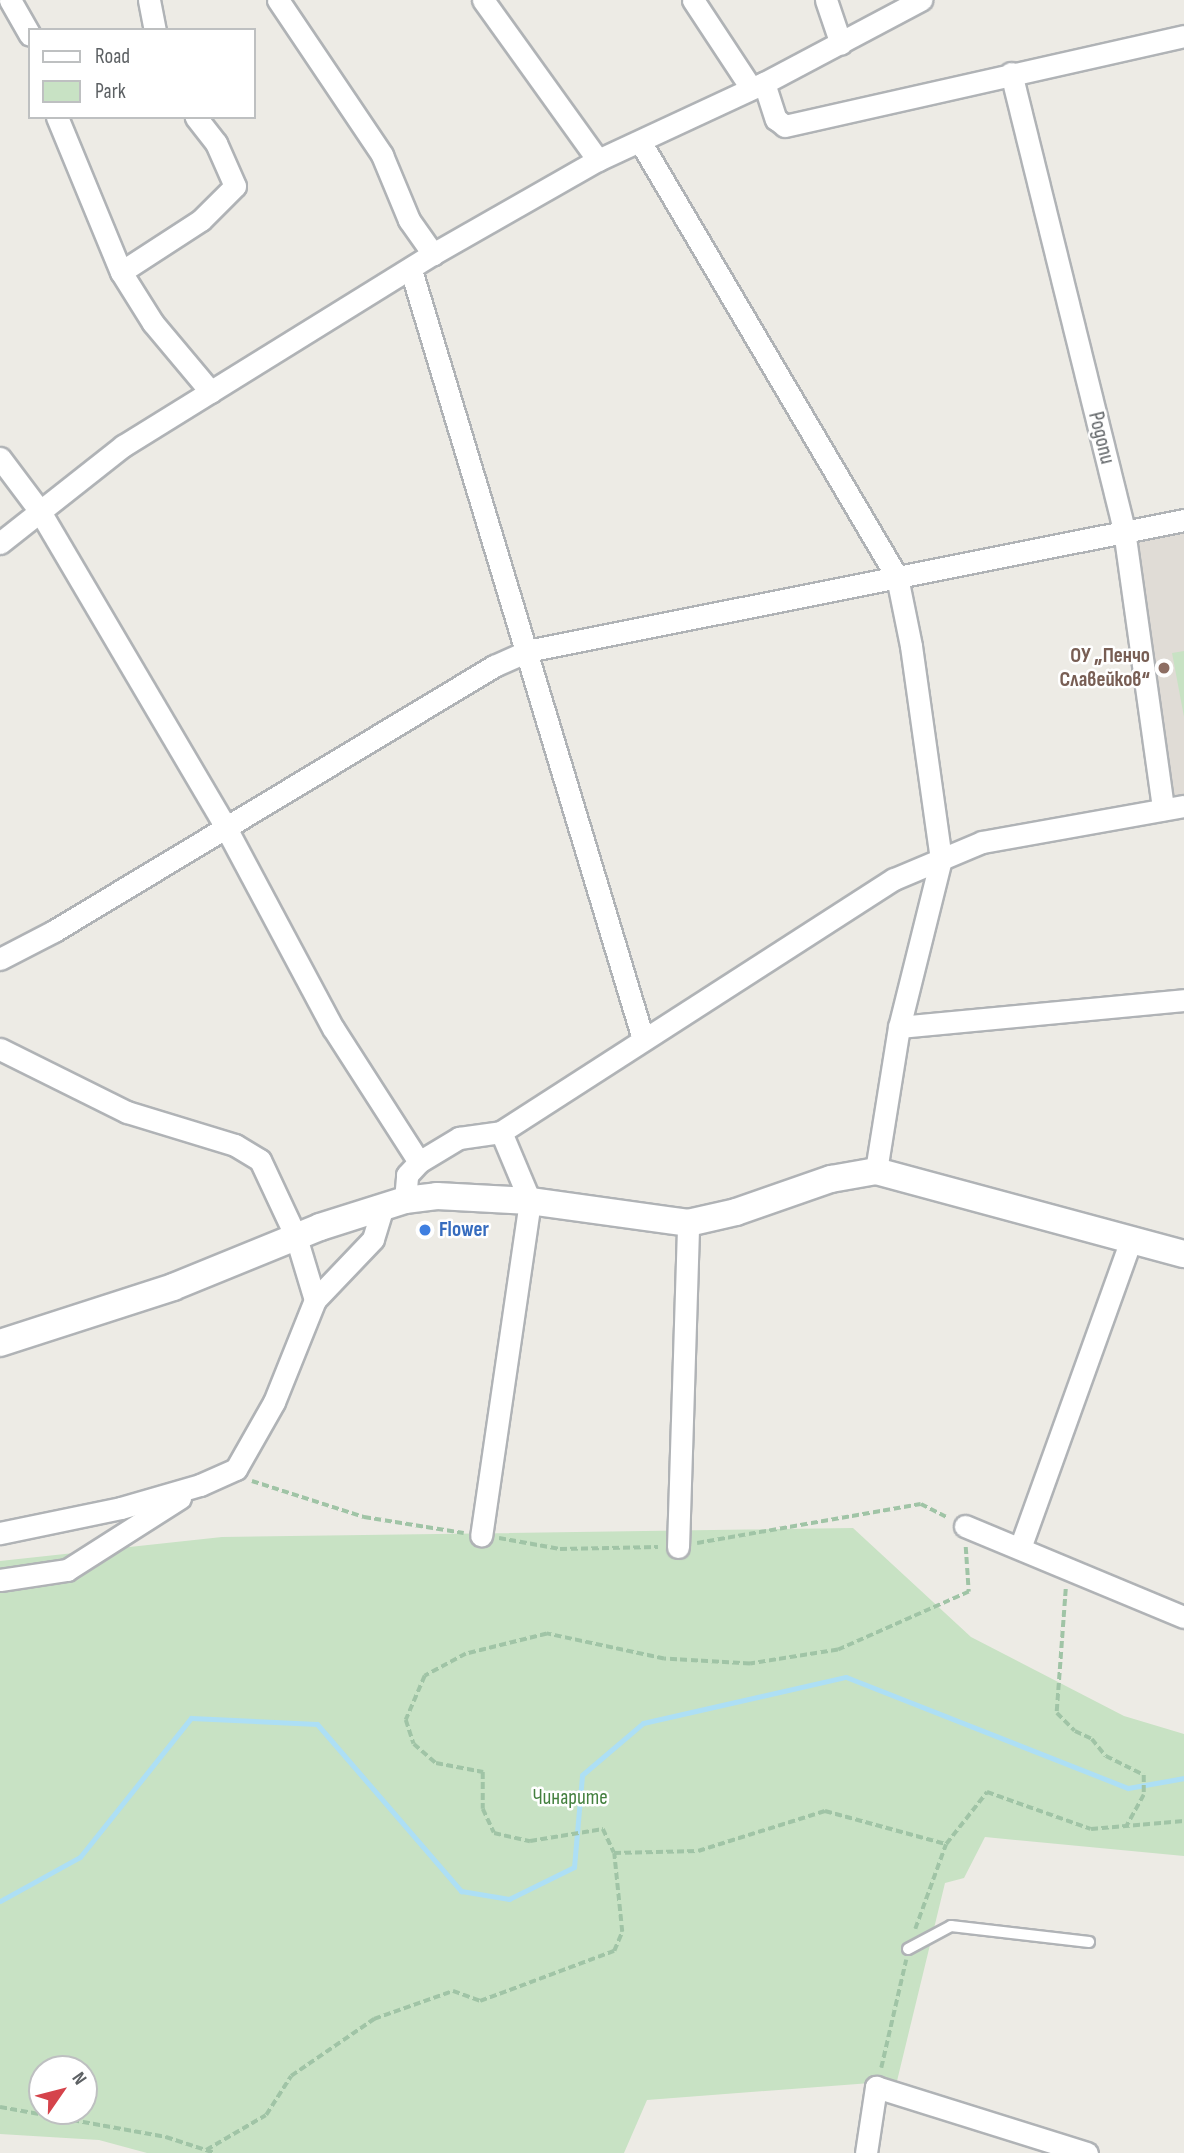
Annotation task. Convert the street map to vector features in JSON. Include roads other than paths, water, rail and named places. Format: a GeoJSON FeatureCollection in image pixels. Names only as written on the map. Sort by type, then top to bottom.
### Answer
{"type":"FeatureCollection","features":[{"type":"Feature","properties":{"kind":"street"},"geometry":{"type":"LineString","coordinates":[[10,0],[28,32]]}},
{"type":"Feature","properties":{"kind":"street"},"geometry":{"type":"LineString","coordinates":[[149,0],[155,28]]}},
{"type":"Feature","properties":{"kind":"street"},"geometry":{"type":"LineString","coordinates":[[278,0],[382,155],[409,220],[433,254]]}},
{"type":"Feature","properties":{"kind":"street"},"geometry":{"type":"LineString","coordinates":[[483,0],[598,160]]}},
{"type":"Feature","properties":{"kind":"street"},"geometry":{"type":"LineString","coordinates":[[693,0],[758,86],[776,120],[785,126],[1184,36]]}},
{"type":"Feature","properties":{"kind":"street"},"geometry":{"type":"LineString","coordinates":[[826,0],[841,44]]}},
{"type":"Feature","properties":{"kind":"street"},"geometry":{"type":"LineString","coordinates":[[0,543],[123,446],[433,254],[598,160],[641,143],[758,86],[921,0]]}},
{"type":"Feature","properties":{"kind":"street","name":"Родопи"},"geometry":{"type":"LineString","coordinates":[[1011,73],[1124,530],[1174,808]]}},
{"type":"Feature","properties":{"kind":"street"},"geometry":{"type":"LineString","coordinates":[[58,119],[121,272],[153,323],[211,392]]}},
{"type":"Feature","properties":{"kind":"street"},"geometry":{"type":"LineString","coordinates":[[121,272],[201,220],[235,186],[216,143],[198,119]]}},
{"type":"Feature","properties":{"kind":"street"},"geometry":{"type":"LineString","coordinates":[[641,143],[897,577],[911,646],[941,859],[899,1027],[876,1171]]}},
{"type":"Feature","properties":{"kind":"street"},"geometry":{"type":"LineString","coordinates":[[411,270],[643,1039]]}},
{"type":"Feature","properties":{"kind":"street"},"geometry":{"type":"LineString","coordinates":[[0,458],[39,510],[226,828],[333,1028],[419,1162]]}},
{"type":"Feature","properties":{"kind":"street"},"geometry":{"type":"LineString","coordinates":[[0,959],[226,828],[494,666],[527,651],[1184,520]]}},
{"type":"Feature","properties":{"kind":"street"},"geometry":{"type":"LineString","coordinates":[[0,1533],[121,1508],[200,1485],[236,1469],[274,1402],[316,1300],[373,1238],[407,1175],[419,1162],[459,1138],[501,1132],[894,879],[982,842],[1174,808]]}},
{"type":"Feature","properties":{"kind":"street"},"geometry":{"type":"LineString","coordinates":[[899,1027],[1184,1000]]}},
{"type":"Feature","properties":{"kind":"street"},"geometry":{"type":"LineString","coordinates":[[0,1049],[127,1112],[236,1145],[260,1160],[296,1237],[316,1300]]}},
{"type":"Feature","properties":{"kind":"street"},"geometry":{"type":"LineString","coordinates":[[481,1535],[530,1202],[515,1156],[501,1132]]}},
{"type":"Feature","properties":{"kind":"street"},"geometry":{"type":"LineString","coordinates":[[0,1343],[159,1291],[296,1237],[394,1203],[437,1196],[530,1202],[688,1223],[736,1212],[831,1179],[876,1171],[1184,1254]]}},
{"type":"Feature","properties":{"kind":"street"},"geometry":{"type":"LineString","coordinates":[[678,1547],[688,1223]]}},
{"type":"Feature","properties":{"kind":"street"},"geometry":{"type":"LineString","coordinates":[[1020,1548],[1131,1240]]}},
{"type":"Feature","properties":{"kind":"street"},"geometry":{"type":"LineString","coordinates":[[0,1580],[67,1570],[200,1485]]}},
{"type":"Feature","properties":{"kind":"street"},"geometry":{"type":"LineString","coordinates":[[965,1526],[1184,1617]]}},
{"type":"Feature","properties":{"kind":"street"},"geometry":{"type":"LineString","coordinates":[[866,2153],[876,2087],[1087,2153]]}},
{"type":"Feature","properties":{"kind":"lane"},"geometry":{"type":"LineString","coordinates":[[908,1949],[951,1926],[1089,1942]]}},
{"type":"Feature","properties":{"kind":"waterway"},"geometry":{"type":"LineString","coordinates":[[0,1901],[80,1857],[191,1718],[317,1724],[461,1891],[509,1899],[574,1867],[582,1775],[643,1723],[846,1677],[1128,1788],[1184,1778]]}},
{"type":"Feature","properties":{"kind":"place","name":"ОУ „Пенчо Славейков“"},"geometry":{"type":"Point","coordinates":[1164,668]}},
{"type":"Feature","properties":{"kind":"place","name":"Flower"},"geometry":{"type":"Point","coordinates":[425,1230]}},
{"type":"Feature","properties":{"kind":"park label","name":"Чинарите"},"geometry":{"type":"Point","coordinates":[570,1798]}}]}
